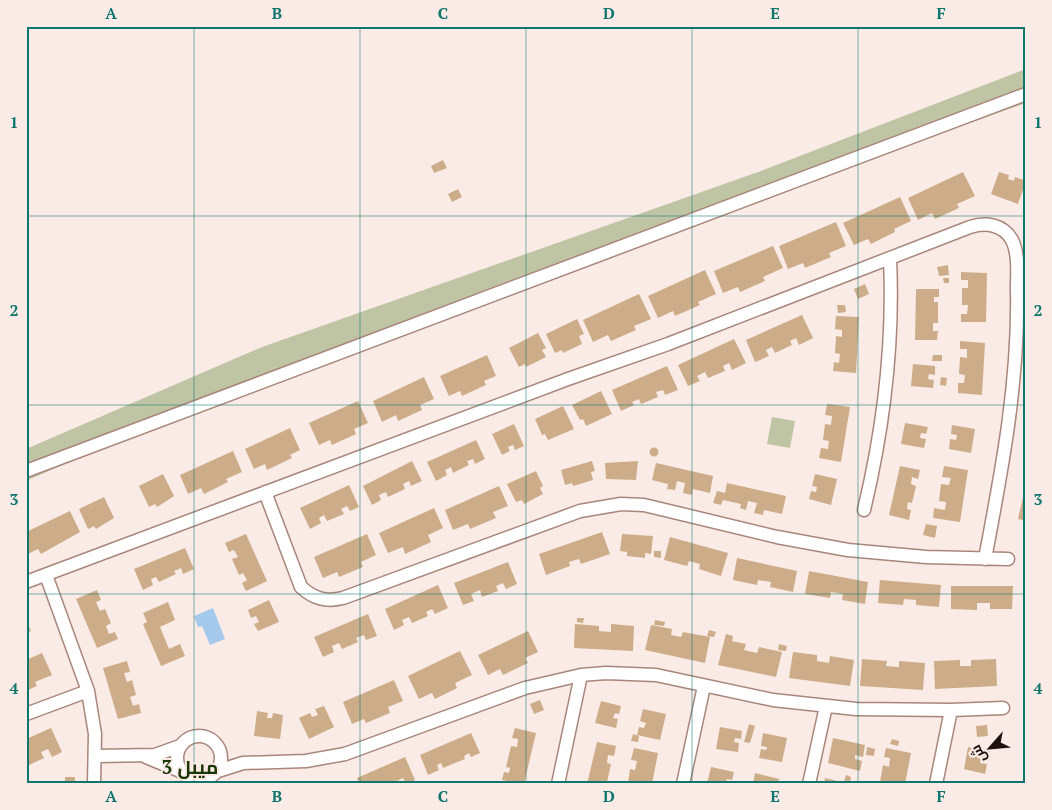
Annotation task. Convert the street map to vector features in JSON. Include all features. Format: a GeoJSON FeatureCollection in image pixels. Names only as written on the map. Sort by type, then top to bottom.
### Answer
{"type":"FeatureCollection","features":[{"type":"Feature","properties":{"kind":"street"},"geometry":{"type":"LineString","coordinates":[[26,470],[1026,94]]}},
{"type":"Feature","properties":{"kind":"street"},"geometry":{"type":"LineString","coordinates":[[26,582],[568,378],[668,344],[979,224],[988,224],[1005,231],[1015,247],[1017,315],[1016,372],[1006,447],[985,559]]}},
{"type":"Feature","properties":{"kind":"street"},"geometry":{"type":"LineString","coordinates":[[864,510],[880,437],[887,390],[891,334],[890,259]]}},
{"type":"Feature","properties":{"kind":"street"},"geometry":{"type":"LineString","coordinates":[[266,492],[302,586],[310,595],[321,600],[332,601],[580,510],[621,504],[666,508],[777,537],[848,550],[916,556],[1008,559]]}},
{"type":"Feature","properties":{"kind":"street"},"geometry":{"type":"LineString","coordinates":[[46,575],[88,691],[95,734],[94,784]]}},
{"type":"Feature","properties":{"kind":"street"},"geometry":{"type":"LineString","coordinates":[[144,756],[166,763],[184,777],[199,781],[211,778],[234,764],[306,761],[345,754],[526,688],[581,675],[606,673],[649,675],[773,700],[826,706],[951,710],[1003,708]]}},
{"type":"Feature","properties":{"kind":"street"},"geometry":{"type":"LineString","coordinates":[[558,784],[581,675]]}},
{"type":"Feature","properties":{"kind":"street"},"geometry":{"type":"LineString","coordinates":[[683,784],[704,686]]}},
{"type":"Feature","properties":{"kind":"street"},"geometry":{"type":"LineString","coordinates":[[26,714],[88,691]]}},
{"type":"Feature","properties":{"kind":"street"},"geometry":{"type":"LineString","coordinates":[[810,784],[826,706]]}},
{"type":"Feature","properties":{"kind":"street"},"geometry":{"type":"LineString","coordinates":[[936,784],[951,710]]}},
{"type":"Feature","properties":{"kind":"street"},"geometry":{"type":"LineString","coordinates":[[184,777],[177,756],[180,746],[185,740],[199,736],[212,740],[220,750],[222,758],[211,778]]}},
{"type":"Feature","properties":{"kind":"street"},"geometry":{"type":"LineString","coordinates":[[95,756],[144,756],[166,752],[180,746]]}},
{"type":"Feature","properties":{"kind":"street"},"geometry":{"type":"LineString","coordinates":[[220,750],[252,762]]}},
{"type":"Feature","properties":{"kind":"green space"},"geometry":{"type":"Polygon","coordinates":[[[1026,69],[1026,103],[275,371],[26,481],[26,449],[262,347],[761,171],[1026,69]]]}},
{"type":"Feature","properties":{"kind":"green space"},"geometry":{"type":"Polygon","coordinates":[[[772,417],[795,421],[790,448],[767,444],[772,417]]]}},
{"type":"Feature","properties":{"kind":"water"},"geometry":{"type":"Polygon","coordinates":[[[213,608],[225,639],[210,645],[202,626],[198,627],[194,616],[213,608]]]}},
{"type":"Feature","properties":{"kind":"building"},"geometry":{"type":"Polygon","coordinates":[[[443,160],[447,168],[434,173],[431,166],[443,160]]]}},
{"type":"Feature","properties":{"kind":"building"},"geometry":{"type":"Polygon","coordinates":[[[963,172],[975,196],[957,204],[959,208],[935,219],[932,213],[918,220],[908,198],[963,172]]]}},
{"type":"Feature","properties":{"kind":"building"},"geometry":{"type":"Polygon","coordinates":[[[999,172],[1009,175],[1008,179],[1014,181],[1015,177],[1026,181],[1018,204],[991,194],[999,172]]]}},
{"type":"Feature","properties":{"kind":"building"},"geometry":{"type":"Polygon","coordinates":[[[458,189],[462,197],[452,202],[448,194],[458,189]]]}},
{"type":"Feature","properties":{"kind":"building"},"geometry":{"type":"Polygon","coordinates":[[[900,197],[911,221],[894,229],[895,232],[871,244],[868,239],[854,245],[843,223],[900,197]]]}},
{"type":"Feature","properties":{"kind":"building"},"geometry":{"type":"Polygon","coordinates":[[[836,222],[846,246],[829,253],[831,257],[805,268],[803,263],[788,269],[779,246],[836,222]]]}},
{"type":"Feature","properties":{"kind":"building"},"geometry":{"type":"Polygon","coordinates":[[[773,246],[783,268],[763,277],[765,281],[740,292],[738,287],[723,293],[714,271],[773,246]]]}},
{"type":"Feature","properties":{"kind":"building"},"geometry":{"type":"Polygon","coordinates":[[[948,265],[949,275],[939,276],[937,267],[948,265]]]}},
{"type":"Feature","properties":{"kind":"building"},"geometry":{"type":"Polygon","coordinates":[[[705,270],[716,294],[698,302],[700,305],[675,316],[673,311],[658,318],[648,296],[705,270]]]}},
{"type":"Feature","properties":{"kind":"building"},"geometry":{"type":"Polygon","coordinates":[[[961,272],[987,273],[986,322],[961,322],[961,314],[967,314],[968,305],[962,305],[962,288],[968,288],[968,280],[961,280],[961,272]]]}},
{"type":"Feature","properties":{"kind":"building"},"geometry":{"type":"Polygon","coordinates":[[[943,278],[949,278],[949,283],[944,283],[943,278]]]}},
{"type":"Feature","properties":{"kind":"building"},"geometry":{"type":"Polygon","coordinates":[[[865,284],[869,294],[858,299],[854,289],[865,284]]]}},
{"type":"Feature","properties":{"kind":"building"},"geometry":{"type":"Polygon","coordinates":[[[916,289],[939,289],[939,297],[934,297],[934,302],[938,302],[938,323],[933,323],[933,331],[938,331],[937,340],[915,340],[916,289]]]}},
{"type":"Feature","properties":{"kind":"building"},"geometry":{"type":"Polygon","coordinates":[[[639,294],[651,319],[634,326],[636,330],[611,341],[608,335],[593,342],[583,320],[639,294]]]}},
{"type":"Feature","properties":{"kind":"building"},"geometry":{"type":"Polygon","coordinates":[[[837,305],[845,305],[846,312],[838,313],[837,305]]]}},
{"type":"Feature","properties":{"kind":"building"},"geometry":{"type":"Polygon","coordinates":[[[802,315],[813,338],[799,345],[796,338],[790,341],[792,345],[775,353],[772,347],[766,350],[769,356],[755,362],[746,340],[802,315]]]}},
{"type":"Feature","properties":{"kind":"building"},"geometry":{"type":"Polygon","coordinates":[[[836,316],[859,317],[856,373],[833,371],[834,362],[839,363],[840,354],[835,353],[836,336],[842,337],[842,330],[835,329],[836,316]]]}},
{"type":"Feature","properties":{"kind":"building"},"geometry":{"type":"Polygon","coordinates":[[[577,319],[584,334],[579,336],[582,344],[563,353],[562,350],[555,353],[546,334],[577,319]]]}},
{"type":"Feature","properties":{"kind":"building"},"geometry":{"type":"Polygon","coordinates":[[[538,333],[546,348],[542,350],[546,357],[526,367],[525,364],[519,367],[509,348],[538,333]]]}},
{"type":"Feature","properties":{"kind":"building"},"geometry":{"type":"Polygon","coordinates":[[[734,339],[746,363],[732,370],[729,363],[723,366],[725,371],[708,378],[705,372],[697,376],[700,381],[688,386],[678,365],[734,339]]]}},
{"type":"Feature","properties":{"kind":"building"},"geometry":{"type":"Polygon","coordinates":[[[960,341],[985,343],[982,395],[958,393],[958,383],[964,383],[965,375],[959,374],[960,357],[967,358],[967,349],[960,349],[960,341]]]}},
{"type":"Feature","properties":{"kind":"building"},"geometry":{"type":"Polygon","coordinates":[[[487,355],[496,376],[484,381],[486,385],[462,396],[460,391],[449,396],[440,376],[487,355]]]}},
{"type":"Feature","properties":{"kind":"building"},"geometry":{"type":"Polygon","coordinates":[[[933,355],[942,355],[942,361],[932,361],[933,355]]]}},
{"type":"Feature","properties":{"kind":"building"},"geometry":{"type":"Polygon","coordinates":[[[913,364],[935,366],[935,375],[929,374],[928,379],[934,380],[933,388],[911,386],[913,364]]]}},
{"type":"Feature","properties":{"kind":"building"},"geometry":{"type":"Polygon","coordinates":[[[667,366],[678,390],[665,395],[663,390],[656,392],[658,397],[641,404],[639,399],[632,402],[634,405],[621,411],[612,390],[667,366]]]}},
{"type":"Feature","properties":{"kind":"building"},"geometry":{"type":"Polygon","coordinates":[[[424,377],[434,399],[420,405],[422,410],[398,421],[396,415],[382,422],[373,401],[424,377]]]}},
{"type":"Feature","properties":{"kind":"building"},"geometry":{"type":"Polygon","coordinates":[[[941,377],[947,378],[946,386],[940,385],[941,377]]]}},
{"type":"Feature","properties":{"kind":"building"},"geometry":{"type":"Polygon","coordinates":[[[601,391],[612,414],[586,426],[583,419],[580,420],[572,405],[601,391]]]}},
{"type":"Feature","properties":{"kind":"building"},"geometry":{"type":"Polygon","coordinates":[[[358,401],[368,423],[354,429],[356,434],[332,445],[330,440],[319,445],[309,423],[358,401]]]}},
{"type":"Feature","properties":{"kind":"building"},"geometry":{"type":"Polygon","coordinates":[[[827,404],[850,407],[841,462],[819,458],[821,448],[828,449],[829,441],[823,440],[825,424],[831,425],[832,416],[825,415],[827,404]]]}},
{"type":"Feature","properties":{"kind":"building"},"geometry":{"type":"Polygon","coordinates":[[[563,406],[574,429],[548,440],[545,434],[542,435],[535,419],[563,406]]]}},
{"type":"Feature","properties":{"kind":"building"},"geometry":{"type":"Polygon","coordinates":[[[905,423],[928,427],[926,434],[921,433],[920,438],[926,439],[924,448],[901,444],[905,423]]]}},
{"type":"Feature","properties":{"kind":"building"},"geometry":{"type":"Polygon","coordinates":[[[514,424],[524,446],[515,450],[513,445],[508,447],[510,451],[502,455],[492,434],[514,424]]]}},
{"type":"Feature","properties":{"kind":"building"},"geometry":{"type":"Polygon","coordinates":[[[952,425],[975,429],[971,453],[949,449],[950,439],[956,440],[957,435],[951,434],[952,425]]]}},
{"type":"Feature","properties":{"kind":"building"},"geometry":{"type":"Polygon","coordinates":[[[290,428],[300,450],[290,455],[292,458],[267,470],[265,464],[254,469],[245,449],[290,428]]]}},
{"type":"Feature","properties":{"kind":"building"},"geometry":{"type":"Polygon","coordinates":[[[476,440],[485,459],[475,464],[473,459],[467,461],[469,465],[453,473],[451,467],[445,470],[447,475],[436,481],[427,462],[476,440]]]}},
{"type":"Feature","properties":{"kind":"building"},"geometry":{"type":"Polygon","coordinates":[[[654,447],[659,452],[654,457],[649,452],[654,447]]]}},
{"type":"Feature","properties":{"kind":"building"},"geometry":{"type":"Polygon","coordinates":[[[233,451],[242,472],[226,479],[228,482],[204,494],[201,488],[188,494],[180,475],[233,451]]]}},
{"type":"Feature","properties":{"kind":"building"},"geometry":{"type":"Polygon","coordinates":[[[412,461],[422,481],[411,486],[409,481],[403,484],[405,489],[388,497],[386,492],[379,495],[381,500],[372,505],[363,486],[412,461]]]}},
{"type":"Feature","properties":{"kind":"building"},"geometry":{"type":"Polygon","coordinates":[[[592,461],[595,471],[591,472],[593,480],[573,486],[572,483],[565,485],[561,470],[592,461]]]}},
{"type":"Feature","properties":{"kind":"building"},"geometry":{"type":"Polygon","coordinates":[[[638,461],[636,480],[606,479],[605,463],[638,461]]]}},
{"type":"Feature","properties":{"kind":"building"},"geometry":{"type":"Polygon","coordinates":[[[656,463],[713,476],[710,493],[693,489],[692,495],[683,493],[685,483],[677,481],[675,490],[667,489],[668,484],[652,480],[656,463]]]}},
{"type":"Feature","properties":{"kind":"building"},"geometry":{"type":"Polygon","coordinates":[[[900,466],[920,470],[918,479],[912,477],[911,484],[916,486],[912,503],[908,502],[907,509],[911,510],[909,520],[889,515],[900,466]]]}},
{"type":"Feature","properties":{"kind":"building"},"geometry":{"type":"Polygon","coordinates":[[[944,466],[968,470],[960,522],[933,518],[934,508],[945,510],[946,502],[939,501],[941,484],[949,485],[951,478],[942,477],[944,466]]]}},
{"type":"Feature","properties":{"kind":"building"},"geometry":{"type":"Polygon","coordinates":[[[536,471],[543,486],[540,488],[543,494],[524,504],[522,500],[516,502],[507,484],[536,471]]]}},
{"type":"Feature","properties":{"kind":"building"},"geometry":{"type":"Polygon","coordinates":[[[163,474],[174,496],[157,507],[155,504],[149,507],[139,486],[163,474]]]}},
{"type":"Feature","properties":{"kind":"building"},"geometry":{"type":"Polygon","coordinates":[[[815,474],[837,479],[831,505],[809,499],[811,491],[816,492],[817,487],[812,486],[815,474]]]}},
{"type":"Feature","properties":{"kind":"building"},"geometry":{"type":"Polygon","coordinates":[[[727,483],[786,496],[782,514],[764,510],[763,515],[754,513],[757,503],[748,501],[746,510],[740,508],[741,504],[723,500],[721,505],[713,503],[717,491],[725,493],[727,483]]]}},
{"type":"Feature","properties":{"kind":"building"},"geometry":{"type":"Polygon","coordinates":[[[1026,484],[1026,521],[1018,519],[1026,484]]]}},
{"type":"Feature","properties":{"kind":"building"},"geometry":{"type":"Polygon","coordinates":[[[349,485],[359,507],[350,511],[347,506],[341,509],[344,514],[327,521],[324,515],[319,518],[321,523],[310,529],[300,508],[349,485]]]}},
{"type":"Feature","properties":{"kind":"building"},"geometry":{"type":"Polygon","coordinates":[[[499,486],[508,506],[493,512],[496,518],[470,529],[468,524],[453,530],[445,510],[499,486]]]}},
{"type":"Feature","properties":{"kind":"building"},"geometry":{"type":"Polygon","coordinates":[[[104,497],[114,518],[96,529],[94,526],[88,529],[79,509],[104,497]]]}},
{"type":"Feature","properties":{"kind":"building"},"geometry":{"type":"Polygon","coordinates":[[[434,508],[443,528],[428,535],[431,542],[405,554],[403,547],[388,553],[379,533],[434,508]]]}},
{"type":"Feature","properties":{"kind":"building"},"geometry":{"type":"Polygon","coordinates":[[[70,511],[80,532],[41,554],[38,549],[26,555],[26,532],[70,511]]]}},
{"type":"Feature","properties":{"kind":"building"},"geometry":{"type":"Polygon","coordinates":[[[926,524],[937,526],[935,538],[923,535],[926,524]]]}},
{"type":"Feature","properties":{"kind":"building"},"geometry":{"type":"Polygon","coordinates":[[[602,532],[610,554],[581,564],[579,559],[569,562],[570,566],[546,575],[539,554],[602,532]]]}},
{"type":"Feature","properties":{"kind":"building"},"geometry":{"type":"Polygon","coordinates":[[[246,534],[267,581],[246,591],[242,583],[247,580],[243,573],[239,575],[232,559],[238,557],[234,550],[229,552],[225,543],[246,534]]]}},
{"type":"Feature","properties":{"kind":"building"},"geometry":{"type":"Polygon","coordinates":[[[367,534],[376,555],[361,562],[363,567],[339,577],[337,572],[323,578],[314,557],[367,534]]]}},
{"type":"Feature","properties":{"kind":"building"},"geometry":{"type":"Polygon","coordinates":[[[622,534],[653,536],[651,554],[645,553],[645,558],[627,556],[627,552],[620,551],[622,534]]]}},
{"type":"Feature","properties":{"kind":"building"},"geometry":{"type":"Polygon","coordinates":[[[670,537],[728,553],[721,576],[699,569],[700,564],[689,561],[687,566],[664,560],[670,537]]]}},
{"type":"Feature","properties":{"kind":"building"},"geometry":{"type":"Polygon","coordinates":[[[185,548],[194,569],[183,574],[181,568],[174,571],[176,574],[159,582],[156,577],[151,579],[153,585],[143,590],[134,569],[185,548]]]}},
{"type":"Feature","properties":{"kind":"building"},"geometry":{"type":"Polygon","coordinates":[[[654,551],[661,551],[661,558],[654,557],[654,551]]]}},
{"type":"Feature","properties":{"kind":"building"},"geometry":{"type":"Polygon","coordinates":[[[737,558],[797,571],[793,592],[770,587],[771,582],[758,580],[757,585],[733,580],[737,558]]]}},
{"type":"Feature","properties":{"kind":"building"},"geometry":{"type":"Polygon","coordinates":[[[508,562],[517,584],[506,589],[503,583],[496,586],[498,591],[482,597],[480,590],[471,594],[474,601],[463,605],[454,583],[508,562]]]}},
{"type":"Feature","properties":{"kind":"building"},"geometry":{"type":"Polygon","coordinates":[[[809,571],[868,582],[865,604],[842,600],[843,594],[831,592],[830,598],[805,594],[809,571]]]}},
{"type":"Feature","properties":{"kind":"building"},"geometry":{"type":"Polygon","coordinates":[[[880,580],[941,585],[939,607],[916,605],[916,600],[904,599],[903,605],[878,603],[880,580]]]}},
{"type":"Feature","properties":{"kind":"building"},"geometry":{"type":"Polygon","coordinates":[[[438,585],[448,608],[435,614],[432,609],[426,612],[428,616],[412,623],[409,617],[402,620],[404,625],[394,630],[385,609],[438,585]]]}},
{"type":"Feature","properties":{"kind":"building"},"geometry":{"type":"Polygon","coordinates":[[[951,586],[1013,586],[1012,609],[990,609],[990,603],[977,603],[977,610],[951,609],[951,586]]]}},
{"type":"Feature","properties":{"kind":"building"},"geometry":{"type":"Polygon","coordinates":[[[97,590],[101,600],[96,602],[100,611],[105,609],[111,623],[106,626],[109,634],[115,632],[118,639],[97,648],[76,599],[97,590]]]}},
{"type":"Feature","properties":{"kind":"building"},"geometry":{"type":"Polygon","coordinates":[[[269,600],[279,622],[258,631],[254,624],[259,622],[256,616],[251,618],[248,610],[269,600]]]}},
{"type":"Feature","properties":{"kind":"building"},"geometry":{"type":"Polygon","coordinates":[[[168,602],[175,620],[160,627],[169,649],[180,644],[185,656],[161,666],[143,624],[147,622],[143,613],[168,602]]]}},
{"type":"Feature","properties":{"kind":"building"},"geometry":{"type":"Polygon","coordinates":[[[368,614],[377,636],[366,640],[364,635],[356,638],[358,642],[342,649],[339,643],[332,646],[334,652],[323,657],[314,637],[368,614]]]}},
{"type":"Feature","properties":{"kind":"building"},"geometry":{"type":"Polygon","coordinates":[[[577,618],[584,618],[583,623],[577,622],[577,618]]]}},
{"type":"Feature","properties":{"kind":"building"},"geometry":{"type":"Polygon","coordinates":[[[26,619],[31,631],[26,633],[26,619]]]}},
{"type":"Feature","properties":{"kind":"building"},"geometry":{"type":"Polygon","coordinates":[[[655,620],[665,622],[664,626],[654,625],[655,620]]]}},
{"type":"Feature","properties":{"kind":"building"},"geometry":{"type":"Polygon","coordinates":[[[575,624],[599,626],[599,631],[611,632],[611,624],[634,626],[633,651],[574,648],[575,624]]]}},
{"type":"Feature","properties":{"kind":"building"},"geometry":{"type":"Polygon","coordinates":[[[651,625],[672,629],[671,635],[681,637],[683,632],[710,637],[705,663],[645,650],[651,625]]]}},
{"type":"Feature","properties":{"kind":"building"},"geometry":{"type":"Polygon","coordinates":[[[709,630],[716,632],[714,637],[707,636],[709,630]]]}},
{"type":"Feature","properties":{"kind":"building"},"geometry":{"type":"Polygon","coordinates":[[[528,631],[538,652],[525,658],[528,663],[503,675],[500,669],[488,675],[478,655],[528,631]]]}},
{"type":"Feature","properties":{"kind":"building"},"geometry":{"type":"Polygon","coordinates":[[[726,634],[733,636],[732,641],[746,644],[744,650],[757,653],[759,647],[782,652],[776,677],[718,665],[726,634]]]}},
{"type":"Feature","properties":{"kind":"building"},"geometry":{"type":"Polygon","coordinates":[[[779,644],[787,646],[786,651],[778,650],[779,644]]]}},
{"type":"Feature","properties":{"kind":"building"},"geometry":{"type":"Polygon","coordinates":[[[460,651],[472,675],[455,683],[457,688],[435,699],[432,693],[419,699],[408,676],[460,651]]]}},
{"type":"Feature","properties":{"kind":"building"},"geometry":{"type":"Polygon","coordinates":[[[793,652],[817,655],[817,661],[829,663],[830,656],[854,660],[850,686],[789,678],[793,652]]]}},
{"type":"Feature","properties":{"kind":"building"},"geometry":{"type":"Polygon","coordinates":[[[42,653],[52,675],[35,682],[37,686],[26,691],[26,660],[42,653]]]}},
{"type":"Feature","properties":{"kind":"building"},"geometry":{"type":"Polygon","coordinates":[[[862,659],[887,661],[886,666],[899,667],[899,661],[925,663],[923,690],[860,686],[862,659]]]}},
{"type":"Feature","properties":{"kind":"building"},"geometry":{"type":"Polygon","coordinates":[[[996,659],[997,686],[935,689],[934,661],[960,660],[960,666],[971,666],[971,660],[996,659]]]}},
{"type":"Feature","properties":{"kind":"building"},"geometry":{"type":"Polygon","coordinates":[[[127,661],[130,672],[124,673],[127,682],[132,680],[136,695],[130,697],[133,706],[139,704],[141,713],[118,719],[103,668],[127,661]]]}},
{"type":"Feature","properties":{"kind":"building"},"geometry":{"type":"Polygon","coordinates":[[[394,680],[403,701],[388,707],[390,713],[366,723],[364,719],[352,724],[343,702],[394,680]]]}},
{"type":"Feature","properties":{"kind":"building"},"geometry":{"type":"Polygon","coordinates":[[[540,700],[544,710],[534,714],[530,704],[540,700]]]}},
{"type":"Feature","properties":{"kind":"building"},"geometry":{"type":"Polygon","coordinates":[[[601,701],[621,706],[619,714],[615,713],[613,718],[618,719],[616,728],[595,723],[601,701]]]}},
{"type":"Feature","properties":{"kind":"building"},"geometry":{"type":"Polygon","coordinates":[[[324,706],[334,727],[309,739],[299,718],[310,713],[312,717],[318,715],[315,709],[324,706]]]}},
{"type":"Feature","properties":{"kind":"building"},"geometry":{"type":"Polygon","coordinates":[[[643,709],[666,714],[660,740],[637,735],[639,727],[644,728],[646,723],[640,721],[643,709]]]}},
{"type":"Feature","properties":{"kind":"building"},"geometry":{"type":"Polygon","coordinates":[[[257,711],[268,713],[267,718],[272,718],[273,713],[283,715],[280,739],[254,736],[257,711]]]}},
{"type":"Feature","properties":{"kind":"building"},"geometry":{"type":"Polygon","coordinates":[[[749,724],[755,726],[750,743],[744,742],[749,724]]]}},
{"type":"Feature","properties":{"kind":"building"},"geometry":{"type":"Polygon","coordinates":[[[987,725],[988,736],[977,737],[976,726],[987,725]]]}},
{"type":"Feature","properties":{"kind":"building"},"geometry":{"type":"Polygon","coordinates":[[[720,727],[742,731],[741,739],[735,738],[734,742],[739,743],[738,752],[716,749],[720,727]]]}},
{"type":"Feature","properties":{"kind":"building"},"geometry":{"type":"Polygon","coordinates":[[[51,728],[62,752],[52,757],[48,749],[41,752],[44,758],[27,766],[26,739],[51,728]]]}},
{"type":"Feature","properties":{"kind":"building"},"geometry":{"type":"Polygon","coordinates":[[[515,728],[536,733],[524,784],[502,780],[504,772],[509,773],[510,768],[506,767],[511,746],[517,747],[518,739],[512,738],[515,728]]]}},
{"type":"Feature","properties":{"kind":"building"},"geometry":{"type":"Polygon","coordinates":[[[471,733],[480,753],[471,757],[469,753],[464,756],[465,759],[443,768],[441,763],[437,765],[439,770],[428,775],[420,755],[471,733]]]}},
{"type":"Feature","properties":{"kind":"building"},"geometry":{"type":"Polygon","coordinates":[[[763,733],[787,738],[782,762],[759,758],[761,749],[766,750],[767,747],[761,746],[763,733]]]}},
{"type":"Feature","properties":{"kind":"building"},"geometry":{"type":"Polygon","coordinates":[[[633,734],[639,736],[638,742],[631,741],[633,734]]]}},
{"type":"Feature","properties":{"kind":"building"},"geometry":{"type":"Polygon","coordinates":[[[833,738],[865,745],[863,757],[855,755],[855,759],[862,761],[860,771],[828,763],[833,738]]]}},
{"type":"Feature","properties":{"kind":"building"},"geometry":{"type":"Polygon","coordinates":[[[892,739],[899,741],[898,746],[890,744],[892,739]]]}},
{"type":"Feature","properties":{"kind":"building"},"geometry":{"type":"Polygon","coordinates":[[[597,742],[616,746],[614,756],[608,755],[607,763],[611,764],[607,782],[587,784],[597,742]]]}},
{"type":"Feature","properties":{"kind":"building"},"geometry":{"type":"Polygon","coordinates":[[[867,747],[875,749],[874,756],[866,755],[867,747]]]}},
{"type":"Feature","properties":{"kind":"building"},"geometry":{"type":"Polygon","coordinates":[[[968,747],[990,751],[988,760],[981,758],[980,763],[987,764],[985,774],[964,769],[968,747]]]}},
{"type":"Feature","properties":{"kind":"building"},"geometry":{"type":"Polygon","coordinates":[[[634,748],[658,753],[652,784],[628,784],[630,769],[635,770],[637,761],[631,760],[634,748]]]}},
{"type":"Feature","properties":{"kind":"building"},"geometry":{"type":"Polygon","coordinates":[[[886,748],[911,753],[905,784],[880,782],[883,765],[889,767],[890,758],[884,757],[886,748]]]}},
{"type":"Feature","properties":{"kind":"building"},"geometry":{"type":"Polygon","coordinates":[[[405,757],[415,780],[406,784],[403,778],[397,781],[398,784],[359,784],[357,778],[405,757]]]}},
{"type":"Feature","properties":{"kind":"building"},"geometry":{"type":"Polygon","coordinates":[[[711,767],[734,772],[732,780],[727,779],[726,784],[707,784],[711,767]]]}},
{"type":"Feature","properties":{"kind":"building"},"geometry":{"type":"Polygon","coordinates":[[[755,773],[779,779],[778,784],[753,784],[755,773]]]}},
{"type":"Feature","properties":{"kind":"building"},"geometry":{"type":"Polygon","coordinates":[[[846,775],[851,777],[850,783],[844,782],[846,775]]]}},
{"type":"Feature","properties":{"kind":"building"},"geometry":{"type":"Polygon","coordinates":[[[65,777],[75,777],[75,784],[65,784],[65,777]]]}},
{"type":"Feature","properties":{"kind":"building"},"geometry":{"type":"Polygon","coordinates":[[[825,778],[846,783],[846,784],[824,784],[825,778]]]}},
{"type":"Feature","properties":{"kind":"district","name":"ميبل 3"},"geometry":{"type":"Point","coordinates":[190,767]}}]}
